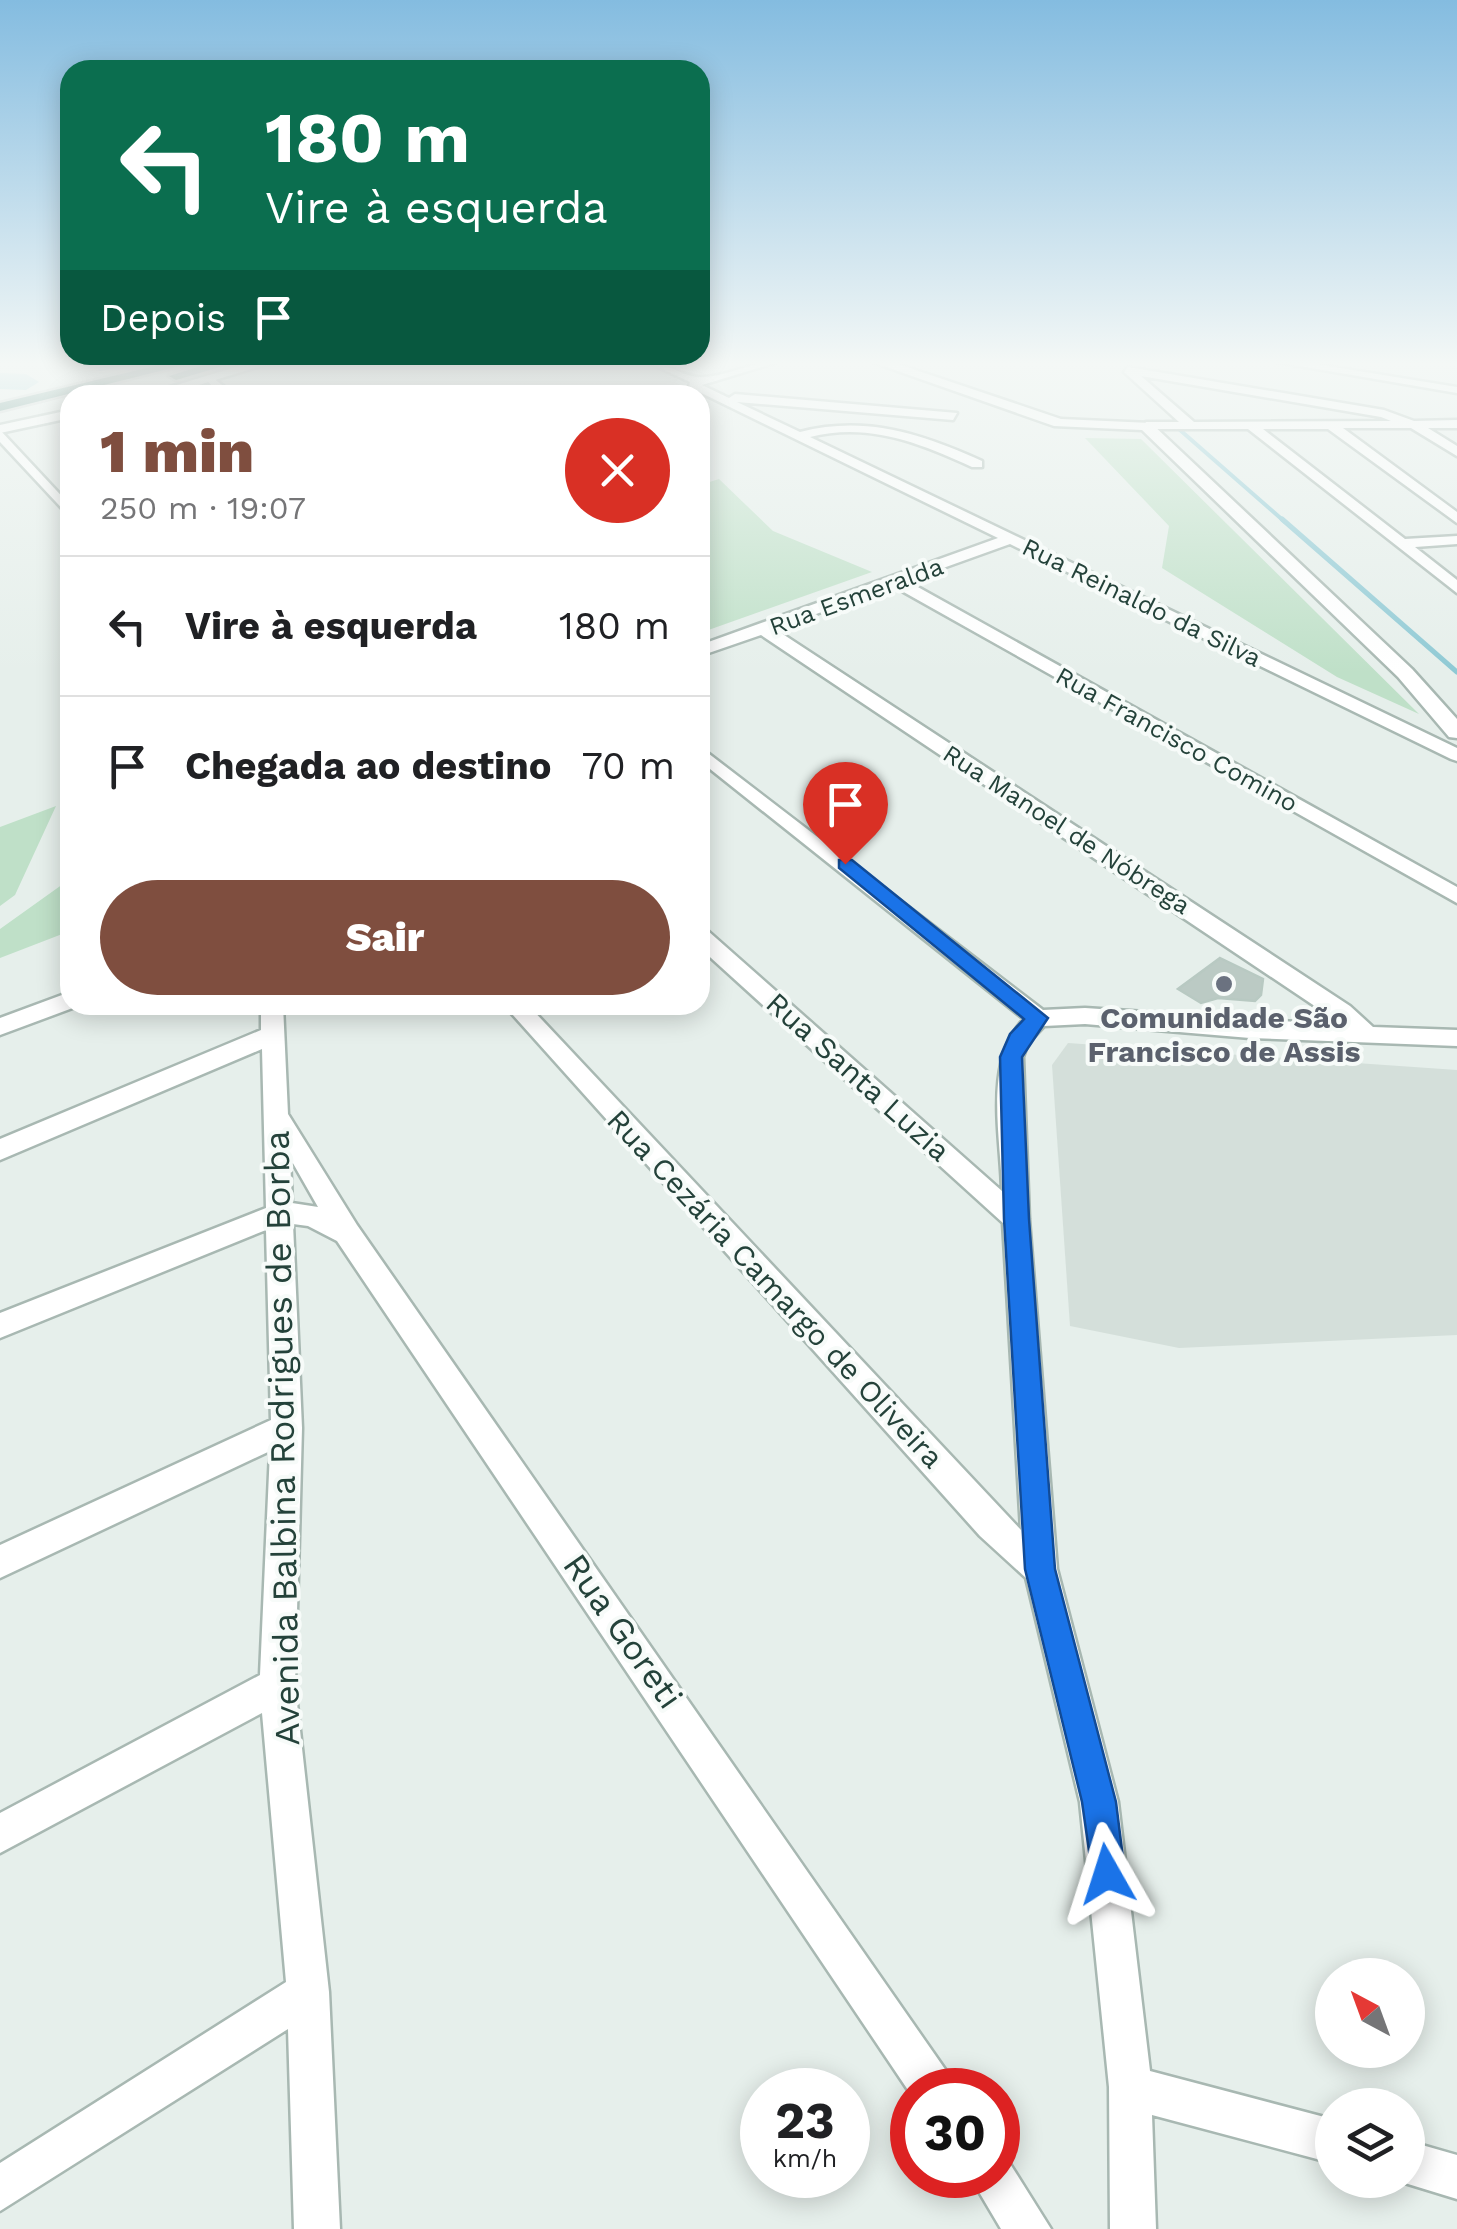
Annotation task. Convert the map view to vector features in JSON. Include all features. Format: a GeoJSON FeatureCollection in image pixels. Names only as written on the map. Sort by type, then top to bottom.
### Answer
{"type":"FeatureCollection","features":[{"type":"Feature","properties":{"kind":"street"},"geometry":{"type":"LineString","coordinates":[[29,465],[60,501]]}},
{"type":"Feature","properties":{"kind":"street","name":"Rua Reinaldo da Silva"},"geometry":{"type":"LineString","coordinates":[[860,465],[1399,729],[1457,753]]}},
{"type":"Feature","properties":{"kind":"street"},"geometry":{"type":"LineString","coordinates":[[1187,465],[1404,673],[1457,738],[1457,753]]}},
{"type":"Feature","properties":{"kind":"street"},"geometry":{"type":"LineString","coordinates":[[1301,465],[1457,588]]}},
{"type":"Feature","properties":{"kind":"street"},"geometry":{"type":"LineString","coordinates":[[1384,465],[1457,519]]}},
{"type":"Feature","properties":{"kind":"street"},"geometry":{"type":"LineString","coordinates":[[44,482],[60,479]]}},
{"type":"Feature","properties":{"kind":"street","name":"Rua Esmeralda"},"geometry":{"type":"LineString","coordinates":[[710,648],[1012,538]]}},
{"type":"Feature","properties":{"kind":"street"},"geometry":{"type":"LineString","coordinates":[[1402,544],[1457,540]]}},
{"type":"Feature","properties":{"kind":"street","name":"Rua Francisco Comino"},"geometry":{"type":"LineString","coordinates":[[898,582],[1457,896]]}},
{"type":"Feature","properties":{"kind":"street","name":"Rua Manoel de Nóbrega"},"geometry":{"type":"LineString","coordinates":[[764,629],[1342,1012],[1367,1034]]}},
{"type":"Feature","properties":{"kind":"street"},"geometry":{"type":"LineString","coordinates":[[1404,673],[1457,710]]}},
{"type":"Feature","properties":{"kind":"street","name":"Rua Reinaldo da Silva"},"geometry":{"type":"LineString","coordinates":[[1399,729],[1457,738]]}},
{"type":"Feature","properties":{"kind":"street"},"geometry":{"type":"LineString","coordinates":[[710,760],[990,976],[1038,1018],[1084,1016],[1250,1030],[1457,1038]]}},
{"type":"Feature","properties":{"kind":"street","name":"Rua Santa Luzia"},"geometry":{"type":"LineString","coordinates":[[710,945],[1016,1219]]}},
{"type":"Feature","properties":{"kind":"street"},"geometry":{"type":"LineString","coordinates":[[0,1027],[60,1004]]}},
{"type":"Feature","properties":{"kind":"street","name":"Rua Cezária Camargo de Oliveira"},"geometry":{"type":"LineString","coordinates":[[524,1015],[992,1525],[1040,1569]]}},
{"type":"Feature","properties":{"kind":"street"},"geometry":{"type":"LineString","coordinates":[[1038,1018],[1018,1040],[1011,1057],[1016,1219],[1040,1569],[1099,1802],[1130,2087],[1134,2229]]}},
{"type":"Feature","properties":{"kind":"street"},"geometry":{"type":"LineString","coordinates":[[0,1150],[273,1019]]}},
{"type":"Feature","properties":{"kind":"street","name":"Avenida Balbina Rodrigues de Borba"},"geometry":{"type":"LineString","coordinates":[[273,1019],[286,1428],[277,1684],[308,1992],[318,2227]]}},
{"type":"Feature","properties":{"kind":"street","name":"Rua Goreti"},"geometry":{"type":"LineString","coordinates":[[278,1114],[347,1233],[919,2068]]}},
{"type":"Feature","properties":{"kind":"street"},"geometry":{"type":"LineString","coordinates":[[0,1326],[282,1212],[313,1216],[347,1233]]}},
{"type":"Feature","properties":{"kind":"street"},"geometry":{"type":"LineString","coordinates":[[0,1562],[286,1428]]}},
{"type":"Feature","properties":{"kind":"street"},"geometry":{"type":"LineString","coordinates":[[0,1834],[277,1684]]}},
{"type":"Feature","properties":{"kind":"street"},"geometry":{"type":"LineString","coordinates":[[0,2189],[308,1992]]}},
{"type":"Feature","properties":{"kind":"street"},"geometry":{"type":"LineString","coordinates":[[1130,2087],[1315,2137]]}},
{"type":"Feature","properties":{"kind":"street"},"geometry":{"type":"LineString","coordinates":[[1425,2168],[1457,2177]]}},
{"type":"Feature","properties":{"kind":"street"},"geometry":{"type":"LineString","coordinates":[[1007,2198],[1028,2229]]}},
{"type":"Feature","properties":{"kind":"shaded area"},"geometry":{"type":"Polygon","coordinates":[[[1068,1043],[1457,1070],[1457,1335],[1179,1348],[1070,1326],[1052,1065],[1068,1043]]]}},
{"type":"Feature","properties":{"kind":"green space"},"geometry":{"type":"Polygon","coordinates":[[[1111,465],[1167,465],[1419,714],[1337,677],[1162,568],[1169,526],[1111,465]]]}},
{"type":"Feature","properties":{"kind":"green space"},"geometry":{"type":"Polygon","coordinates":[[[719,479],[773,531],[872,572],[710,629],[710,482],[719,479]]]}},
{"type":"Feature","properties":{"kind":"green space"},"geometry":{"type":"Polygon","coordinates":[[[56,806],[15,895],[0,906],[0,827],[56,806]]]}},
{"type":"Feature","properties":{"kind":"green space"},"geometry":{"type":"Polygon","coordinates":[[[60,886],[60,935],[0,958],[0,929],[60,886]]]}},
{"type":"Feature","properties":{"kind":"building","name":"Comunidade São Francisco de Assis"},"geometry":{"type":"Polygon","coordinates":[[[1220,958],[1263,979],[1261,995],[1255,1001],[1218,998],[1201,1003],[1178,989],[1220,958]]]}},
{"type":"Feature","properties":{"kind":"waterway"},"geometry":{"type":"LineString","coordinates":[[1220,465],[1285,522]]}},
{"type":"Feature","properties":{"kind":"waterway"},"geometry":{"type":"LineString","coordinates":[[1282,519],[1457,672]]}},
{"type":"Feature","properties":{"kind":"place","name":"Comunidade São Francisco de Assis"},"geometry":{"type":"Point","coordinates":[1224,984]}},
{"type":"Feature","properties":{"kind":"route"},"geometry":{"type":"LineString","coordinates":[[845,864],[1038,1018],[1018,1040],[1011,1057],[1016,1219],[1040,1569],[1099,1802],[1107,1874]]}}]}
